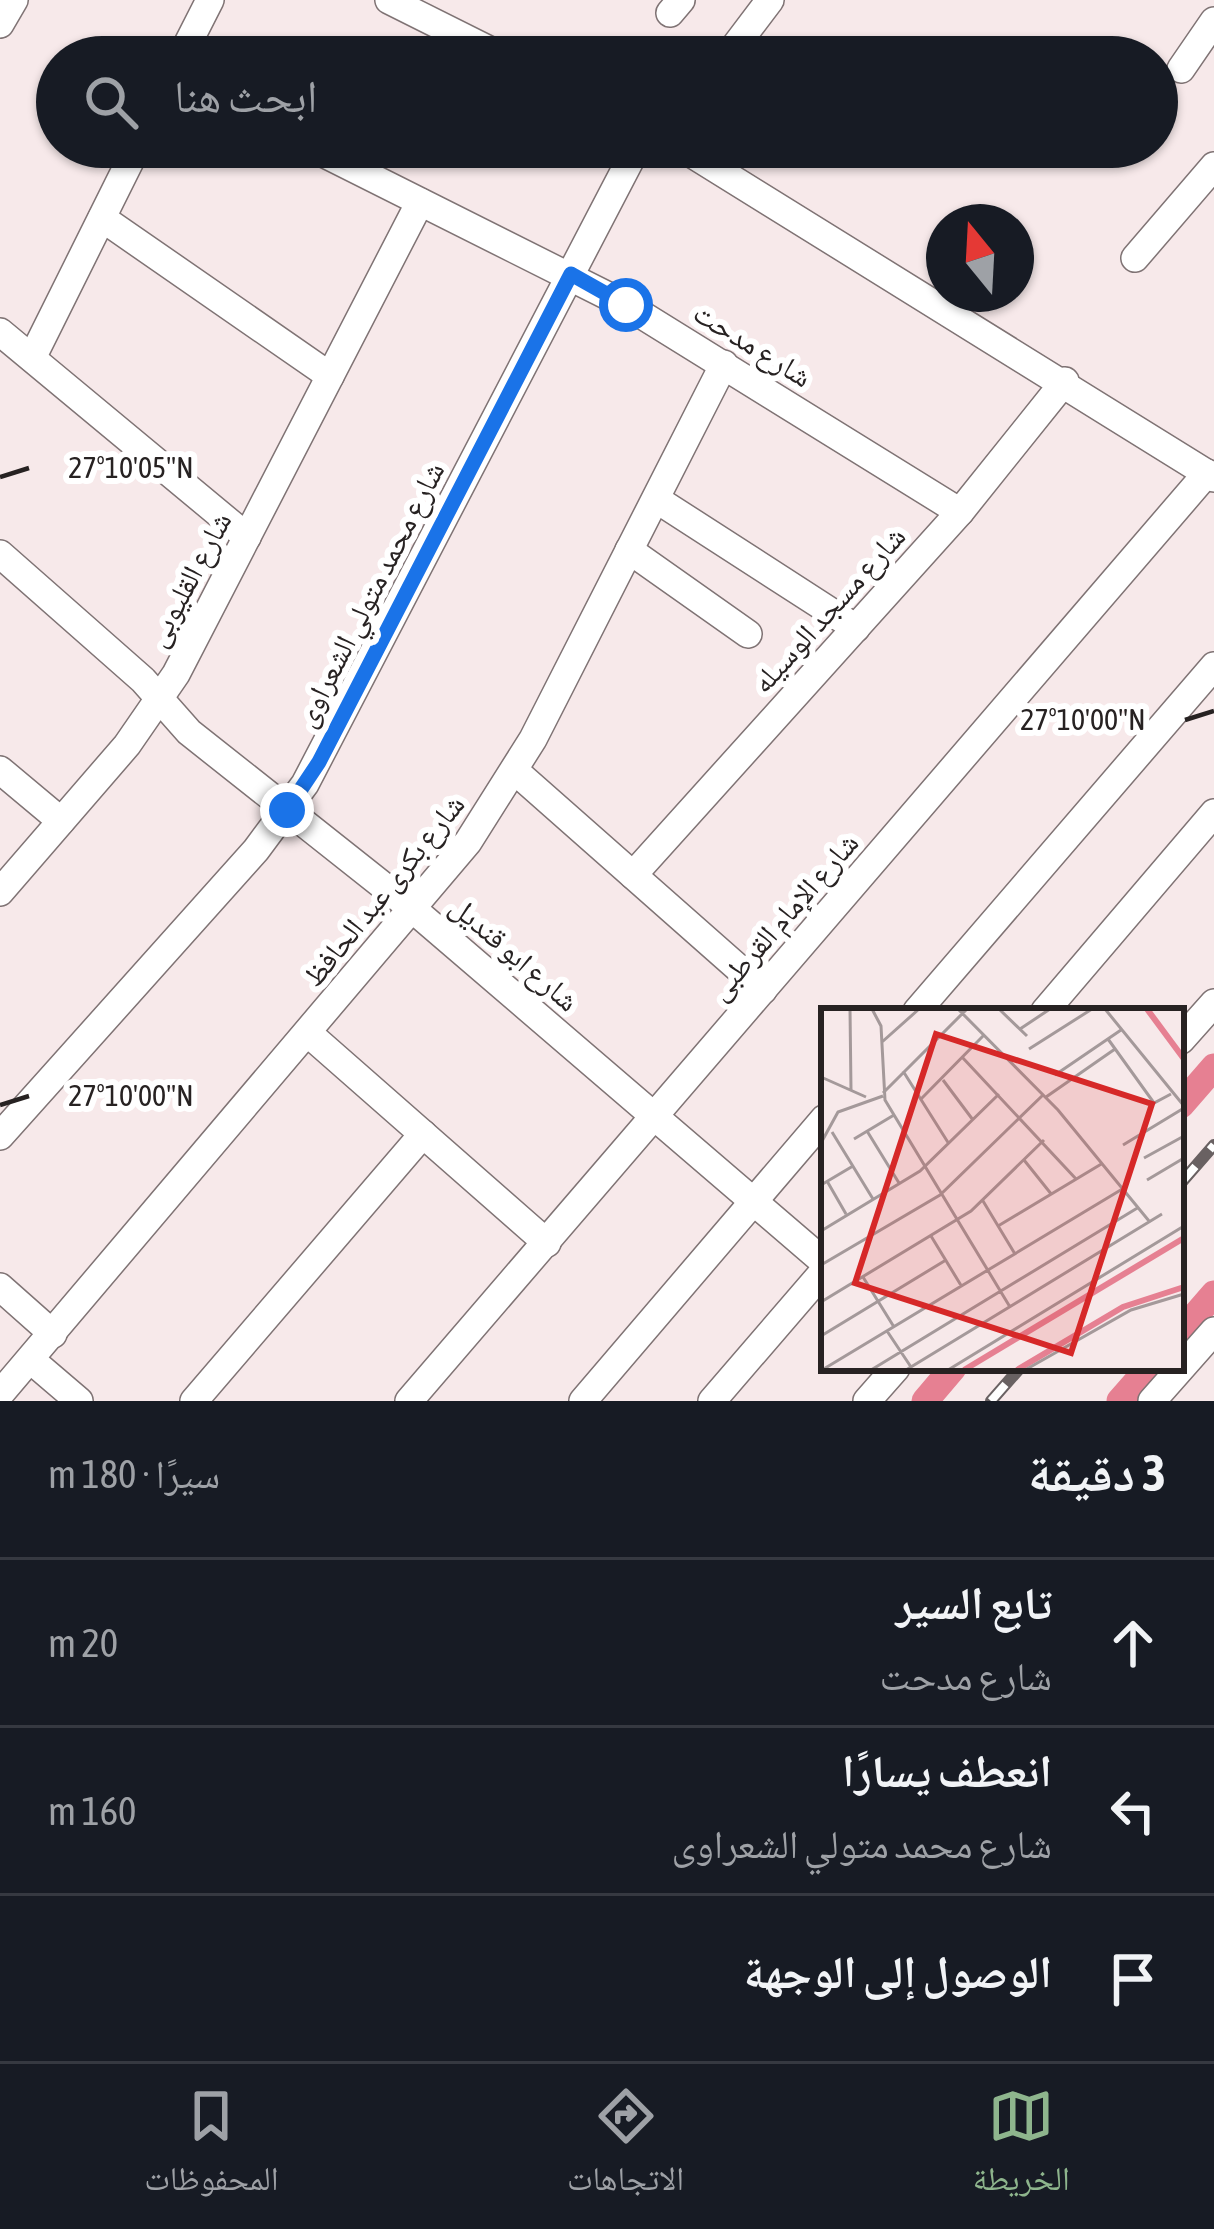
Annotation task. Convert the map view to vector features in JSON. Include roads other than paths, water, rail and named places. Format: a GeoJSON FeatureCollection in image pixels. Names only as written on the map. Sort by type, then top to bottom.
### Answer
{"type":"FeatureCollection","features":[{"type":"Feature","properties":{"kind":"street"},"geometry":{"type":"LineString","coordinates":[[0,25],[14,0]]}},
{"type":"Feature","properties":{"kind":"street"},"geometry":{"type":"LineString","coordinates":[[192,36],[210,0]]}},
{"type":"Feature","properties":{"kind":"street"},"geometry":{"type":"LineString","coordinates":[[389,0],[461,36]]}},
{"type":"Feature","properties":{"kind":"street"},"geometry":{"type":"LineString","coordinates":[[743,36],[770,0]]}},
{"type":"Feature","properties":{"kind":"street"},"geometry":{"type":"LineString","coordinates":[[1181,69],[1214,21]]}},
{"type":"Feature","properties":{"kind":"street"},"geometry":{"type":"LineString","coordinates":[[1135,259],[1214,166]]}},
{"type":"Feature","properties":{"kind":"street"},"geometry":{"type":"LineString","coordinates":[[32,358],[126,168]]}},
{"type":"Feature","properties":{"kind":"street","name":"شارع مدحت"},"geometry":{"type":"LineString","coordinates":[[353,168],[571,274],[960,512]]}},
{"type":"Feature","properties":{"kind":"street","name":"شارع محمد متولي الشعراوى"},"geometry":{"type":"LineString","coordinates":[[0,1136],[287,810],[319,762],[626,168]]}},
{"type":"Feature","properties":{"kind":"street"},"geometry":{"type":"LineString","coordinates":[[715,168],[1211,475]]}},
{"type":"Feature","properties":{"kind":"street","name":"شارع القليوبى"},"geometry":{"type":"LineString","coordinates":[[0,892],[160,699],[420,202]]}},
{"type":"Feature","properties":{"kind":"street"},"geometry":{"type":"LineString","coordinates":[[102,218],[330,376]]}},
{"type":"Feature","properties":{"kind":"street"},"geometry":{"type":"LineString","coordinates":[[0,332],[248,537]]}},
{"type":"Feature","properties":{"kind":"street","name":"شارع بكرى عبد الحافظ"},"geometry":{"type":"LineString","coordinates":[[0,1394],[415,911],[515,771],[724,364]]}},
{"type":"Feature","properties":{"kind":"street","name":"شارع مسجد الوسيله"},"geometry":{"type":"LineString","coordinates":[[633,875],[960,512],[1065,381]]}},
{"type":"Feature","properties":{"kind":"street","name":"شارع الإمام القرطبى"},"geometry":{"type":"LineString","coordinates":[[409,1401],[1211,475]]}},
{"type":"Feature","properties":{"kind":"street"},"geometry":{"type":"LineString","coordinates":[[656,499],[856,628]]}},
{"type":"Feature","properties":{"kind":"street"},"geometry":{"type":"LineString","coordinates":[[629,550],[748,634]]}},
{"type":"Feature","properties":{"kind":"street","name":"شارع ابو قنديل"},"geometry":{"type":"LineString","coordinates":[[0,554],[160,699],[189,733],[415,911],[821,1263]]}},
{"type":"Feature","properties":{"kind":"street"},"geometry":{"type":"LineString","coordinates":[[920,1008],[1214,666]]}},
{"type":"Feature","properties":{"kind":"street"},"geometry":{"type":"LineString","coordinates":[[0,770],[61,821]]}},
{"type":"Feature","properties":{"kind":"street"},"geometry":{"type":"LineString","coordinates":[[515,771],[763,990]]}},
{"type":"Feature","properties":{"kind":"street"},"geometry":{"type":"LineString","coordinates":[[1048,1008],[1214,813]]}},
{"type":"Feature","properties":{"kind":"street"},"geometry":{"type":"LineString","coordinates":[[1184,1037],[1214,1003]]}},
{"type":"Feature","properties":{"kind":"street"},"geometry":{"type":"LineString","coordinates":[[309,1034],[547,1243]]}},
{"type":"Feature","properties":{"kind":"street"},"geometry":{"type":"LineString","coordinates":[[583,1401],[821,1123]]}},
{"type":"Feature","properties":{"kind":"street"},"geometry":{"type":"LineString","coordinates":[[194,1401],[423,1134]]}},
{"type":"Feature","properties":{"kind":"street"},"geometry":{"type":"LineString","coordinates":[[712,1401],[821,1270]]}},
{"type":"Feature","properties":{"kind":"street"},"geometry":{"type":"LineString","coordinates":[[0,1286],[53,1334]]}},
{"type":"Feature","properties":{"kind":"street"},"geometry":{"type":"LineString","coordinates":[[1184,1364],[1214,1331]]}},
{"type":"Feature","properties":{"kind":"street"},"geometry":{"type":"LineString","coordinates":[[31,1360],[80,1401]]}},
{"type":"Feature","properties":{"kind":"street"},"geometry":{"type":"LineString","coordinates":[[867,1401],[893,1371]]}},
{"type":"Feature","properties":{"kind":"street"},"geometry":{"type":"LineString","coordinates":[[1151,1401],[1178,1371]]}},
{"type":"Feature","properties":{"kind":"waterway"},"geometry":{"type":"LineString","coordinates":[[1184,1102],[1214,1067]]}},
{"type":"Feature","properties":{"kind":"waterway"},"geometry":{"type":"LineString","coordinates":[[1184,1329],[1214,1294]]}},
{"type":"Feature","properties":{"kind":"waterway"},"geometry":{"type":"LineString","coordinates":[[925,1401],[950,1371]]}},
{"type":"Feature","properties":{"kind":"waterway"},"geometry":{"type":"LineString","coordinates":[[1120,1401],[1146,1371]]}},
{"type":"Feature","properties":{"kind":"railway"},"geometry":{"type":"LineString","coordinates":[[1184,1180],[1214,1145]]}},
{"type":"Feature","properties":{"kind":"railway"},"geometry":{"type":"LineString","coordinates":[[991,1401],[1017,1371]]}}]}
